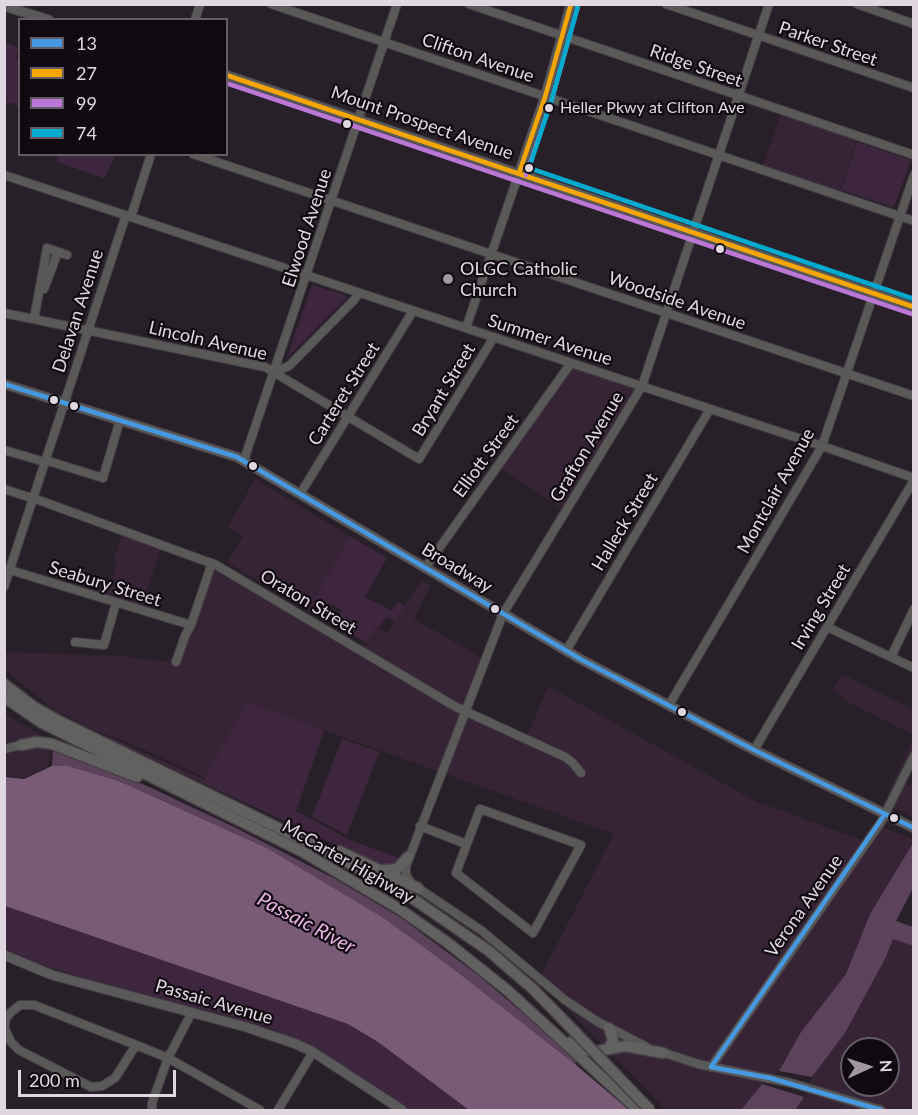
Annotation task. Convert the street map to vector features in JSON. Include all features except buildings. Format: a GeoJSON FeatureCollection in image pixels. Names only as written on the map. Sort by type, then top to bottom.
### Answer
{"type":"FeatureCollection","features":[{"type":"Feature","properties":{"kind":"highway"},"geometry":{"type":"LineString","coordinates":[[4,684],[46,714],[376,877],[434,912],[504,963],[540,996],[650,1110]]}},
{"type":"Feature","properties":{"kind":"highway","name":"McCarter Highway"},"geometry":{"type":"LineString","coordinates":[[4,697],[55,730],[336,870],[401,910],[455,948],[521,1002],[638,1110]]}},
{"type":"Feature","properties":{"kind":"highway"},"geometry":{"type":"LineString","coordinates":[[21,745],[37,742],[59,746],[243,822]]}},
{"type":"Feature","properties":{"kind":"highway"},"geometry":{"type":"LineString","coordinates":[[256,817],[379,868],[418,888]]}},
{"type":"Feature","properties":{"kind":"highway"},"geometry":{"type":"LineString","coordinates":[[379,868],[397,869],[408,857]]}},
{"type":"Feature","properties":{"kind":"highway"},"geometry":{"type":"LineString","coordinates":[[521,1002],[578,1047],[588,1051],[599,1052],[625,1046],[663,1053]]}},
{"type":"Feature","properties":{"kind":"highway"},"geometry":{"type":"LineString","coordinates":[[599,1052],[609,1048],[611,1044],[613,1035],[609,1028]]}},
{"type":"Feature","properties":{"kind":"main road"},"geometry":{"type":"LineString","coordinates":[[519,173],[545,96],[571,4]]}},
{"type":"Feature","properties":{"kind":"main road"},"geometry":{"type":"LineString","coordinates":[[4,6],[43,18]]}},
{"type":"Feature","properties":{"kind":"main road","name":"Mount Prospect Avenue"},"geometry":{"type":"LineString","coordinates":[[228,76],[914,307]]}},
{"type":"Feature","properties":{"kind":"main road","name":"Broadway"},"geometry":{"type":"LineString","coordinates":[[4,384],[244,460],[566,651],[754,750],[914,828]]}},
{"type":"Feature","properties":{"kind":"main road","name":"Passaic Avenue"},"geometry":{"type":"LineString","coordinates":[[4,956],[52,975],[278,1037],[313,1052],[402,1110]]}},
{"type":"Feature","properties":{"kind":"street","name":"Clifton Avenue"},"geometry":{"type":"LineString","coordinates":[[271,4],[914,221]]}},
{"type":"Feature","properties":{"kind":"street","name":"Elwood Avenue"},"geometry":{"type":"LineString","coordinates":[[244,460],[397,4]]}},
{"type":"Feature","properties":{"kind":"street","name":"Ridge Street"},"geometry":{"type":"LineString","coordinates":[[469,4],[914,155]]}},
{"type":"Feature","properties":{"kind":"street","name":"Parker Street"},"geometry":{"type":"LineString","coordinates":[[666,4],[914,88]]}},
{"type":"Feature","properties":{"kind":"street","name":"Grafton Avenue"},"geometry":{"type":"LineString","coordinates":[[408,857],[503,614],[642,386],[769,4]]}},
{"type":"Feature","properties":{"kind":"street"},"geometry":{"type":"LineString","coordinates":[[857,4],[914,24]]}},
{"type":"Feature","properties":{"kind":"street","name":"Delavan Avenue"},"geometry":{"type":"LineString","coordinates":[[4,586],[87,330],[150,156]]}},
{"type":"Feature","properties":{"kind":"street","name":"Woodside Avenue"},"geometry":{"type":"LineString","coordinates":[[199,156],[914,396]]}},
{"type":"Feature","properties":{"kind":"street"},"geometry":{"type":"LineString","coordinates":[[466,328],[519,173]]}},
{"type":"Feature","properties":{"kind":"street","name":"Montclair Avenue"},"geometry":{"type":"LineString","coordinates":[[669,705],[822,446],[914,175]]}},
{"type":"Feature","properties":{"kind":"street","name":"Summer Avenue"},"geometry":{"type":"LineString","coordinates":[[4,176],[642,386],[914,479]]}},
{"type":"Feature","properties":{"kind":"street"},"geometry":{"type":"LineString","coordinates":[[34,319],[47,248],[67,255]]}},
{"type":"Feature","properties":{"kind":"street"},"geometry":{"type":"LineString","coordinates":[[274,372],[289,366],[359,293]]}},
{"type":"Feature","properties":{"kind":"street","name":"Carteret Street"},"geometry":{"type":"LineString","coordinates":[[300,494],[413,310]]}},
{"type":"Feature","properties":{"kind":"street","name":"Lincoln Avenue"},"geometry":{"type":"LineString","coordinates":[[4,313],[265,367],[420,459]]}},
{"type":"Feature","properties":{"kind":"street","name":"Bryant Street"},"geometry":{"type":"LineString","coordinates":[[420,459],[494,337]]}},
{"type":"Feature","properties":{"kind":"street","name":"Elliott Street"},"geometry":{"type":"LineString","coordinates":[[425,568],[571,363]]}},
{"type":"Feature","properties":{"kind":"street","name":"Halleck Street"},"geometry":{"type":"LineString","coordinates":[[566,651],[710,409]]}},
{"type":"Feature","properties":{"kind":"street"},"geometry":{"type":"LineString","coordinates":[[4,450],[103,478],[120,420]]}},
{"type":"Feature","properties":{"kind":"street","name":"Irving Street"},"geometry":{"type":"LineString","coordinates":[[754,750],[914,479]]}},
{"type":"Feature","properties":{"kind":"street","name":"Oraton Street"},"geometry":{"type":"LineString","coordinates":[[4,489],[212,563],[464,712],[565,757],[580,773]]}},
{"type":"Feature","properties":{"kind":"street"},"geometry":{"type":"LineString","coordinates":[[4,555],[14,557]]}},
{"type":"Feature","properties":{"kind":"street"},"geometry":{"type":"LineString","coordinates":[[176,662],[212,563]]}},
{"type":"Feature","properties":{"kind":"street","name":"Seabury Street"},"geometry":{"type":"LineString","coordinates":[[10,570],[191,626]]}},
{"type":"Feature","properties":{"kind":"street"},"geometry":{"type":"LineString","coordinates":[[75,642],[104,645],[116,603]]}},
{"type":"Feature","properties":{"kind":"street"},"geometry":{"type":"LineString","coordinates":[[891,657],[914,609]]}},
{"type":"Feature","properties":{"kind":"street"},"geometry":{"type":"LineString","coordinates":[[827,627],[914,668]]}},
{"type":"Feature","properties":{"kind":"street"},"geometry":{"type":"LineString","coordinates":[[4,749],[21,745]]}},
{"type":"Feature","properties":{"kind":"street","name":"Verona Avenue"},"geometry":{"type":"LineString","coordinates":[[711,1067],[885,814],[914,756]]}},
{"type":"Feature","properties":{"kind":"street"},"geometry":{"type":"LineString","coordinates":[[480,809],[581,845],[533,933],[456,873],[466,844],[480,809]]}},
{"type":"Feature","properties":{"kind":"street"},"geometry":{"type":"LineString","coordinates":[[420,826],[466,844]]}},
{"type":"Feature","properties":{"kind":"street"},"geometry":{"type":"LineString","coordinates":[[408,857],[406,875],[418,888]]}},
{"type":"Feature","properties":{"kind":"street","name":"McCarter Highway"},"geometry":{"type":"LineString","coordinates":[[418,888],[482,931],[565,1000],[609,1028],[663,1053],[711,1067],[770,1078],[881,1110]]}},
{"type":"Feature","properties":{"kind":"street"},"geometry":{"type":"LineString","coordinates":[[136,1045],[115,1078],[102,1086],[91,1087],[19,1050],[10,1042],[5,1029],[5,1020],[20,1005],[34,1005],[136,1045],[168,1058],[260,1110]]}},
{"type":"Feature","properties":{"kind":"street"},"geometry":{"type":"LineString","coordinates":[[152,1110],[152,1102],[168,1058],[192,1012]]}},
{"type":"Feature","properties":{"kind":"street"},"geometry":{"type":"LineString","coordinates":[[278,1110],[313,1052]]}},
{"type":"Feature","properties":{"kind":"shaded area"},"geometry":{"type":"Polygon","coordinates":[[[4,41],[18,48],[16,58],[18,59],[18,106],[5,103],[4,41]]]}},
{"type":"Feature","properties":{"kind":"shaded area"},"geometry":{"type":"Polygon","coordinates":[[[781,113],[857,138],[839,194],[762,168],[781,113]]]}},
{"type":"Feature","properties":{"kind":"shaded area"},"geometry":{"type":"Polygon","coordinates":[[[857,142],[911,160],[894,207],[841,190],[857,142]]]}},
{"type":"Feature","properties":{"kind":"shaded area"},"geometry":{"type":"Polygon","coordinates":[[[57,156],[115,156],[104,178],[57,162],[57,156]]]}},
{"type":"Feature","properties":{"kind":"shaded area"},"geometry":{"type":"Polygon","coordinates":[[[312,285],[345,295],[346,298],[287,358],[312,285]]]}},
{"type":"Feature","properties":{"kind":"shaded area"},"geometry":{"type":"Polygon","coordinates":[[[573,363],[640,386],[564,510],[499,467],[573,363]]]}},
{"type":"Feature","properties":{"kind":"shaded area"},"geometry":{"type":"Polygon","coordinates":[[[255,479],[350,536],[308,610],[227,562],[243,536],[228,527],[255,479]]]}},
{"type":"Feature","properties":{"kind":"shaded area"},"geometry":{"type":"Polygon","coordinates":[[[124,532],[162,546],[140,609],[106,598],[117,563],[113,561],[124,532]]]}},
{"type":"Feature","properties":{"kind":"shaded area"},"geometry":{"type":"Polygon","coordinates":[[[350,536],[387,558],[365,597],[392,611],[398,602],[405,607],[396,621],[386,617],[379,628],[376,627],[367,643],[334,624],[342,610],[332,604],[324,619],[308,610],[350,536]]]}},
{"type":"Feature","properties":{"kind":"shaded area"},"geometry":{"type":"Polygon","coordinates":[[[217,567],[363,652],[376,627],[388,633],[422,580],[431,585],[414,619],[484,659],[464,712],[525,741],[548,686],[755,801],[867,842],[879,825],[913,840],[870,914],[846,974],[801,1032],[779,1071],[762,1084],[741,1110],[666,1110],[539,979],[614,834],[247,703],[206,778],[127,742],[88,728],[53,709],[5,670],[4,652],[121,656],[168,662],[183,643],[184,625],[217,567]]]}},
{"type":"Feature","properties":{"kind":"shaded area"},"geometry":{"type":"Polygon","coordinates":[[[842,674],[913,709],[913,735],[850,703],[833,690],[842,674]]]}},
{"type":"Feature","properties":{"kind":"shaded area"},"geometry":{"type":"Polygon","coordinates":[[[247,702],[324,730],[296,811],[352,841],[400,858],[397,864],[378,865],[107,738],[107,736],[204,780],[247,702]]]}},
{"type":"Feature","properties":{"kind":"shaded area"},"geometry":{"type":"Polygon","coordinates":[[[4,713],[51,742],[48,767],[24,778],[5,776],[4,713]]]}},
{"type":"Feature","properties":{"kind":"shaded area"},"geometry":{"type":"Polygon","coordinates":[[[342,739],[379,752],[347,835],[312,817],[342,739]]]}},
{"type":"Feature","properties":{"kind":"shaded area"},"geometry":{"type":"Polygon","coordinates":[[[913,739],[913,758],[901,782],[913,788],[913,817],[884,803],[913,739]]]}},
{"type":"Feature","properties":{"kind":"shaded area"},"geometry":{"type":"Polygon","coordinates":[[[53,748],[147,786],[236,828],[337,880],[401,918],[478,975],[577,1059],[575,1064],[384,918],[267,848],[119,781],[68,766],[52,766],[53,748]]]}},
{"type":"Feature","properties":{"kind":"shaded area"},"geometry":{"type":"Polygon","coordinates":[[[913,843],[913,888],[896,921],[913,927],[913,946],[893,939],[886,957],[845,1033],[812,1077],[779,1071],[801,1032],[846,974],[870,914],[913,843]]]}},
{"type":"Feature","properties":{"kind":"shaded area"},"geometry":{"type":"Polygon","coordinates":[[[5,906],[348,1024],[378,1042],[469,1110],[410,1110],[314,1048],[270,1028],[207,1010],[175,1005],[19,958],[5,951],[5,906]]]}},
{"type":"Feature","properties":{"kind":"shaded area"},"geometry":{"type":"Polygon","coordinates":[[[893,938],[913,946],[913,1110],[795,1110],[804,1097],[812,1077],[840,1040],[840,1097],[900,1097],[900,1037],[842,1037],[886,957],[893,938]]]}},
{"type":"Feature","properties":{"kind":"shaded area"},"geometry":{"type":"Polygon","coordinates":[[[762,1084],[804,1097],[795,1110],[741,1110],[762,1084]]]}},
{"type":"Feature","properties":{"kind":"water","name":"Passaic River"},"geometry":{"type":"Polygon","coordinates":[[[52,766],[68,766],[119,781],[267,848],[384,918],[575,1064],[629,1110],[469,1110],[378,1042],[348,1024],[5,906],[5,777],[24,779],[52,766]]]}},
{"type":"Feature","properties":{"kind":"transit line","name":"27"},"geometry":{"type":"LineString","coordinates":[[519,173],[545,97],[571,4]]}},
{"type":"Feature","properties":{"kind":"transit line","name":"99"},"geometry":{"type":"LineString","coordinates":[[526,175],[552,99],[578,6]]}},
{"type":"Feature","properties":{"kind":"transit line","name":"74"},"geometry":{"type":"LineString","coordinates":[[578,6],[552,99],[529,168],[914,299]]}},
{"type":"Feature","properties":{"kind":"transit line","name":"27"},"geometry":{"type":"LineString","coordinates":[[228,76],[914,307]]}},
{"type":"Feature","properties":{"kind":"transit line","name":"99"},"geometry":{"type":"LineString","coordinates":[[228,84],[912,314]]}},
{"type":"Feature","properties":{"kind":"transit line","name":"13"},"geometry":{"type":"LineString","coordinates":[[4,384],[237,457],[582,660],[754,750],[914,828]]}},
{"type":"Feature","properties":{"kind":"transit line","name":"13"},"geometry":{"type":"LineString","coordinates":[[881,1110],[770,1078],[711,1067],[885,814]]}},
{"type":"Feature","properties":{"kind":"place","name":"Heller Pkwy at Clifton Ave"},"geometry":{"type":"Point","coordinates":[549,108]}},
{"type":"Feature","properties":{"kind":"place","name":"OLGC Catholic Church"},"geometry":{"type":"Point","coordinates":[448,279]}}]}
